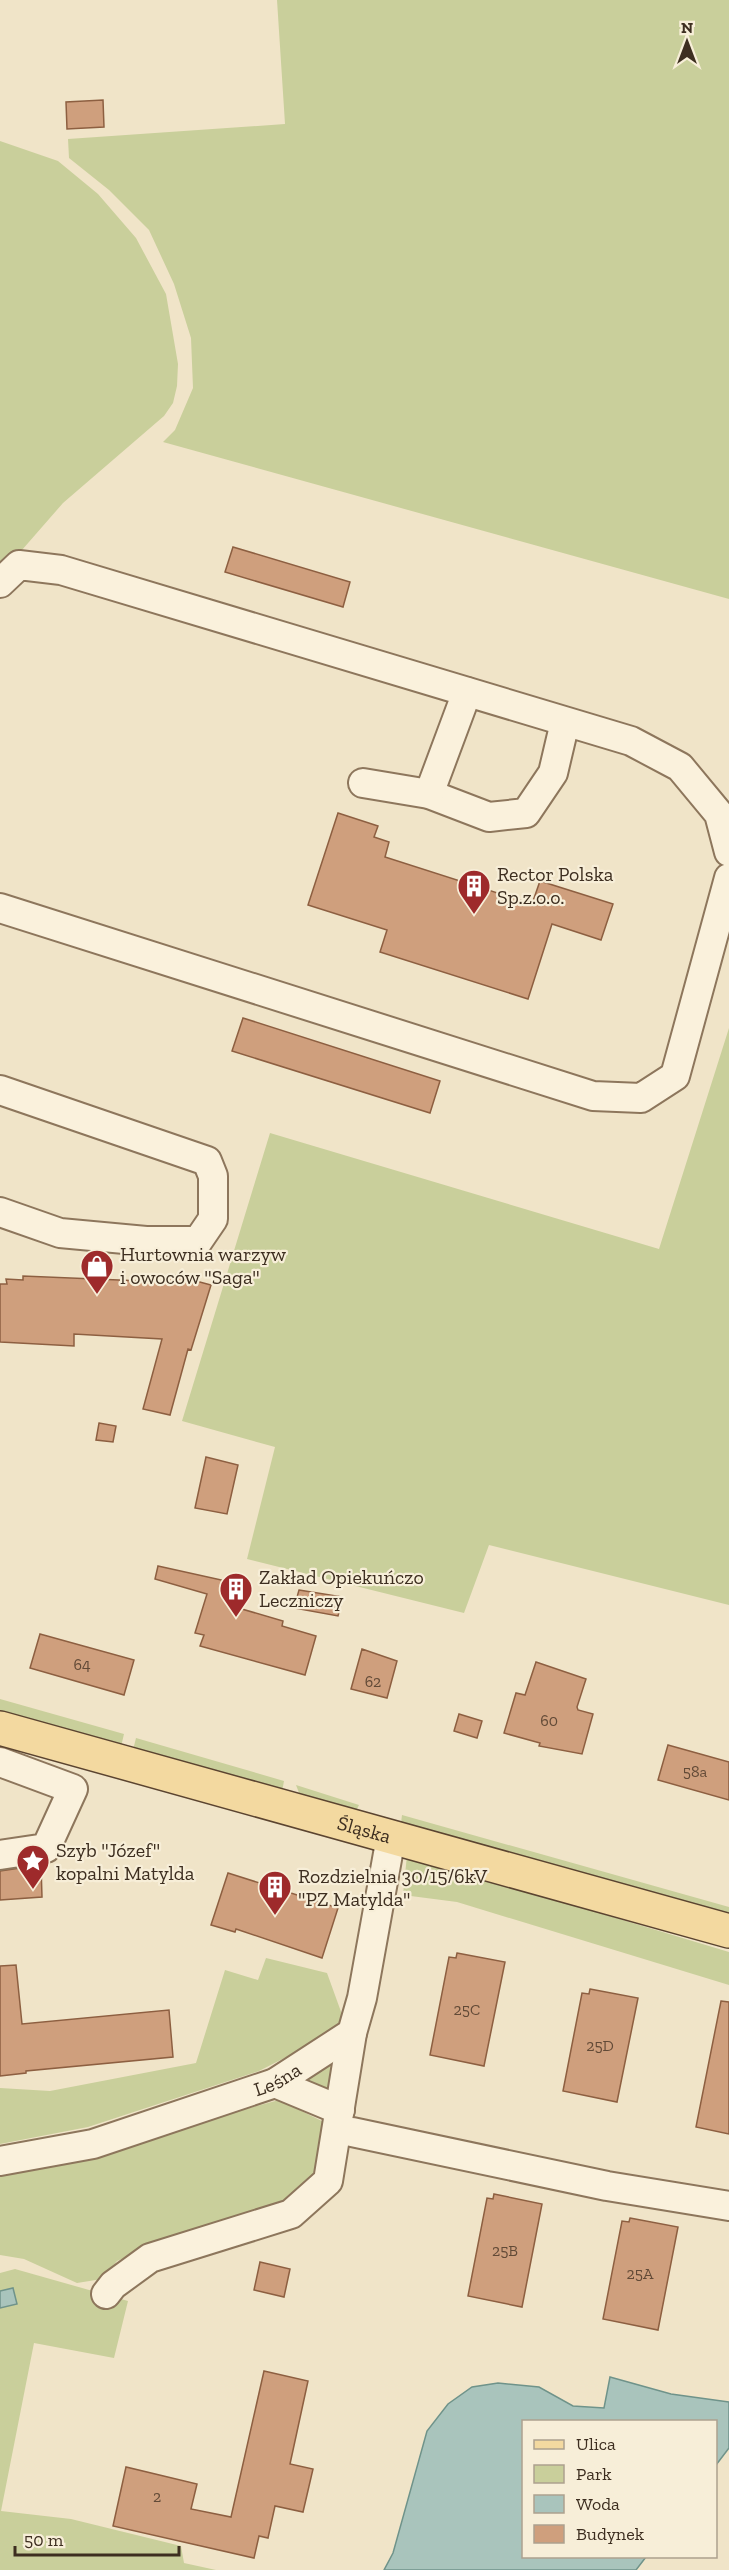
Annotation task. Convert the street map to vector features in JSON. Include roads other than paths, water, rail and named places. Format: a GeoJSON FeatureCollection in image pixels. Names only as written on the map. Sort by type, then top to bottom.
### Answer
{"type":"FeatureCollection","features":[{"type":"Feature","properties":{"kind":"main road","name":"Śląska"},"geometry":{"type":"LineString","coordinates":[[0,1728],[729,1931]]}},
{"type":"Feature","properties":{"kind":"street"},"geometry":{"type":"LineString","coordinates":[[0,583],[19,565],[61,570],[631,741],[680,767],[719,814],[729,852]]}},
{"type":"Feature","properties":{"kind":"street"},"geometry":{"type":"LineString","coordinates":[[429,794],[467,692]]}},
{"type":"Feature","properties":{"kind":"street"},"geometry":{"type":"LineString","coordinates":[[363,783],[429,794],[489,817],[526,813],[553,773],[565,722]]}},
{"type":"Feature","properties":{"kind":"street"},"geometry":{"type":"LineString","coordinates":[[0,908],[593,1096],[641,1098],[675,1076],[729,878]]}},
{"type":"Feature","properties":{"kind":"street"},"geometry":{"type":"LineString","coordinates":[[0,1090],[207,1161],[213,1176],[213,1219],[198,1241],[146,1240],[60,1233],[0,1212]]}},
{"type":"Feature","properties":{"kind":"street"},"geometry":{"type":"LineString","coordinates":[[0,1762],[73,1789],[46,1848],[0,1855]]}},
{"type":"Feature","properties":{"kind":"street"},"geometry":{"type":"LineString","coordinates":[[106,2294],[113,2285],[150,2258],[291,2214],[328,2181],[346,2121],[352,2032],[362,1998],[391,1837]]}},
{"type":"Feature","properties":{"kind":"street","name":"Leśna"},"geometry":{"type":"LineString","coordinates":[[0,2161],[93,2144],[275,2083],[352,2032]]}},
{"type":"Feature","properties":{"kind":"street"},"geometry":{"type":"LineString","coordinates":[[275,2083],[346,2121],[590,2183],[729,2206]]}},
{"type":"Feature","properties":{"kind":"water"},"geometry":{"type":"Polygon","coordinates":[[[13,2288],[17,2304],[0,2308],[0,2291],[13,2288]]]}},
{"type":"Feature","properties":{"kind":"water"},"geometry":{"type":"Polygon","coordinates":[[[610,2377],[671,2394],[729,2402],[729,2448],[717,2464],[717,2420],[522,2420],[522,2558],[645,2558],[636,2570],[384,2570],[393,2553],[427,2431],[448,2404],[472,2387],[498,2383],[539,2387],[573,2406],[604,2408],[610,2377]]]}},
{"type":"Feature","properties":{"kind":"place","name":"Rector Polska Sp.z.o.o."},"geometry":{"type":"Point","coordinates":[474,915]}},
{"type":"Feature","properties":{"kind":"place","name":"Hurtownia warzyw i owoców \"Saga\""},"geometry":{"type":"Point","coordinates":[97,1295]}},
{"type":"Feature","properties":{"kind":"place","name":"Zakład Opiekuńczo Leczniczy"},"geometry":{"type":"Point","coordinates":[236,1618]}},
{"type":"Feature","properties":{"kind":"place","name":"Szyb \"Józef\" kopalni Matylda"},"geometry":{"type":"Point","coordinates":[33,1890]}},
{"type":"Feature","properties":{"kind":"place","name":"Rozdzielnia 30/15/6kV \"PZ Matylda\""},"geometry":{"type":"Point","coordinates":[275,1916]}}]}
